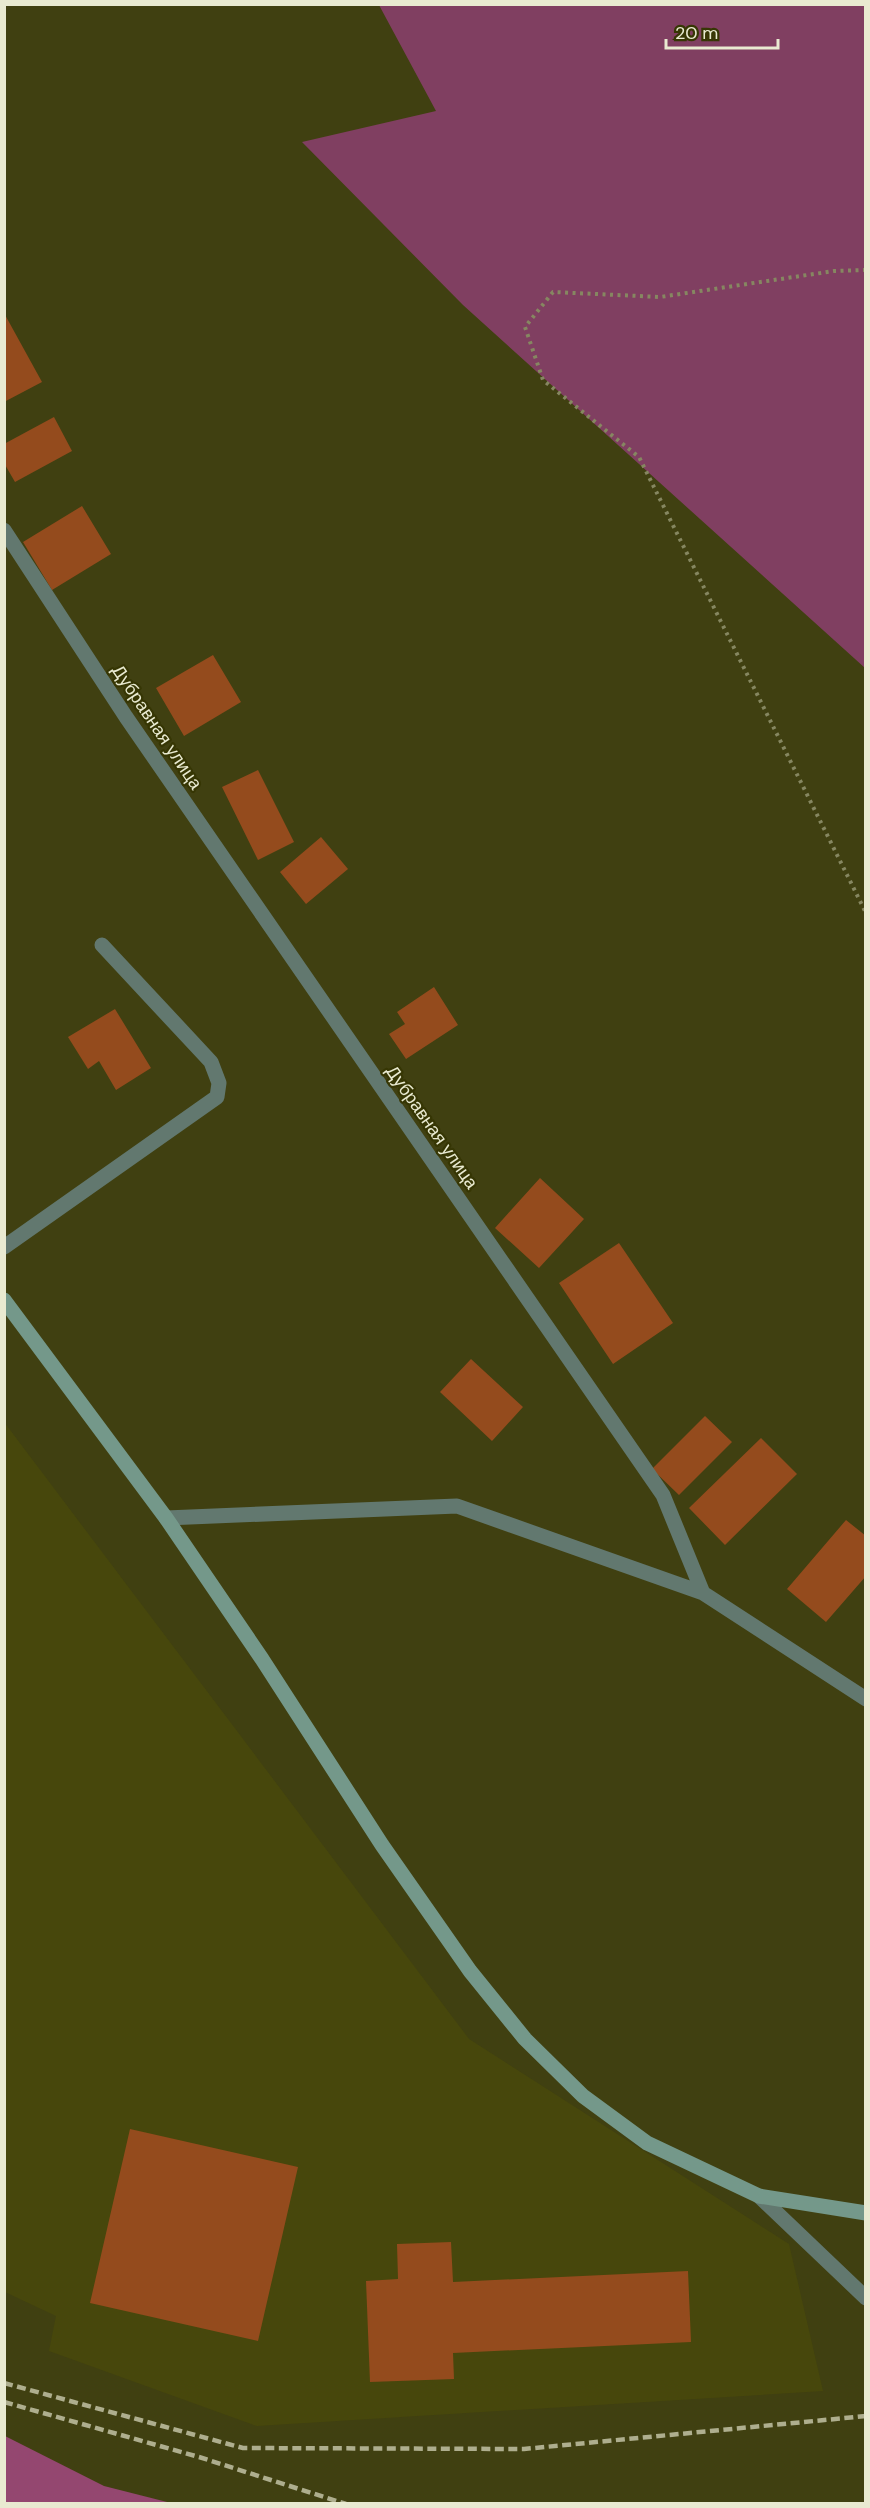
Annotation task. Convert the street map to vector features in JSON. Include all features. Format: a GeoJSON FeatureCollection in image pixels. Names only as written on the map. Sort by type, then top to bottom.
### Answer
{"type":"FeatureCollection","features":[{"type":"Feature","properties":{"kind":"main road"},"geometry":{"type":"LineString","coordinates":[[4,1300],[166,1518],[262,1659],[382,1845],[470,1971],[525,2039],[583,2096],[647,2143],[759,2196],[866,2213]]}},
{"type":"Feature","properties":{"kind":"street","name":"Дубравная улица"},"geometry":{"type":"LineString","coordinates":[[4,530],[133,727],[663,1495],[703,1593]]}},
{"type":"Feature","properties":{"kind":"street"},"geometry":{"type":"LineString","coordinates":[[4,1247],[217,1097],[219,1083],[211,1062],[102,945]]}},
{"type":"Feature","properties":{"kind":"street"},"geometry":{"type":"LineString","coordinates":[[166,1518],[457,1506],[703,1593],[866,1700]]}},
{"type":"Feature","properties":{"kind":"street"},"geometry":{"type":"LineString","coordinates":[[759,2196],[866,2298]]}},
{"type":"Feature","properties":{"kind":"path"},"geometry":{"type":"LineString","coordinates":[[866,270],[834,271],[660,297],[553,292],[525,327],[543,380],[639,457],[866,913]]}},
{"type":"Feature","properties":{"kind":"shaded area"},"geometry":{"type":"Polygon","coordinates":[[[379,5],[865,5],[865,668],[463,305],[302,142],[436,111],[379,5]]]}},
{"type":"Feature","properties":{"kind":"shaded area"},"geometry":{"type":"Polygon","coordinates":[[[4,1422],[469,2039],[789,2244],[823,2391],[257,2426],[49,2351],[56,2316],[5,2292],[4,1422]]]}},
{"type":"Feature","properties":{"kind":"shaded area"},"geometry":{"type":"Polygon","coordinates":[[[5,2436],[104,2486],[171,2503],[5,2503],[5,2436]]]}},
{"type":"Feature","properties":{"kind":"building"},"geometry":{"type":"Polygon","coordinates":[[[4,313],[42,382],[4,402],[4,313]]]}},
{"type":"Feature","properties":{"kind":"building"},"geometry":{"type":"Polygon","coordinates":[[[54,417],[72,451],[15,482],[4,463],[4,444],[54,417]]]}},
{"type":"Feature","properties":{"kind":"building"},"geometry":{"type":"Polygon","coordinates":[[[82,506],[111,554],[52,590],[23,542],[82,506]]]}},
{"type":"Feature","properties":{"kind":"building"},"geometry":{"type":"Polygon","coordinates":[[[213,655],[241,702],[184,736],[156,688],[213,655]]]}},
{"type":"Feature","properties":{"kind":"building"},"geometry":{"type":"Polygon","coordinates":[[[258,770],[294,842],[258,860],[222,787],[258,770]]]}},
{"type":"Feature","properties":{"kind":"building"},"geometry":{"type":"Polygon","coordinates":[[[321,837],[348,869],[306,904],[280,872],[321,837]]]}},
{"type":"Feature","properties":{"kind":"building"},"geometry":{"type":"Polygon","coordinates":[[[434,987],[458,1025],[406,1059],[389,1034],[405,1024],[397,1012],[434,987]]]}},
{"type":"Feature","properties":{"kind":"building"},"geometry":{"type":"Polygon","coordinates":[[[115,1009],[151,1068],[116,1090],[99,1061],[88,1069],[68,1037],[115,1009]]]}},
{"type":"Feature","properties":{"kind":"building"},"geometry":{"type":"Polygon","coordinates":[[[540,1178],[584,1219],[539,1268],[495,1228],[540,1178]]]}},
{"type":"Feature","properties":{"kind":"building"},"geometry":{"type":"Polygon","coordinates":[[[619,1243],[673,1323],[613,1364],[559,1283],[619,1243]]]}},
{"type":"Feature","properties":{"kind":"building"},"geometry":{"type":"Polygon","coordinates":[[[471,1359],[523,1407],[492,1441],[440,1392],[471,1359]]]}},
{"type":"Feature","properties":{"kind":"building"},"geometry":{"type":"Polygon","coordinates":[[[705,1416],[732,1442],[679,1495],[652,1469],[705,1416]]]}},
{"type":"Feature","properties":{"kind":"building"},"geometry":{"type":"Polygon","coordinates":[[[761,1438],[797,1474],[725,1545],[689,1508],[761,1438]]]}},
{"type":"Feature","properties":{"kind":"building"},"geometry":{"type":"Polygon","coordinates":[[[846,1520],[866,1536],[866,1576],[826,1622],[787,1589],[846,1520]]]}},
{"type":"Feature","properties":{"kind":"building"},"geometry":{"type":"Polygon","coordinates":[[[130,2129],[298,2167],[258,2341],[90,2303],[130,2129]]]}},
{"type":"Feature","properties":{"kind":"building"},"geometry":{"type":"Polygon","coordinates":[[[451,2242],[453,2282],[688,2271],[691,2342],[453,2353],[454,2379],[370,2382],[366,2281],[398,2279],[397,2244],[451,2242]]]}},
{"type":"Feature","properties":{"kind":"railway"},"geometry":{"type":"LineString","coordinates":[[4,2383],[243,2448],[524,2449],[866,2416]]}},
{"type":"Feature","properties":{"kind":"railway"},"geometry":{"type":"LineString","coordinates":[[4,2402],[199,2457],[346,2504]]}}]}
